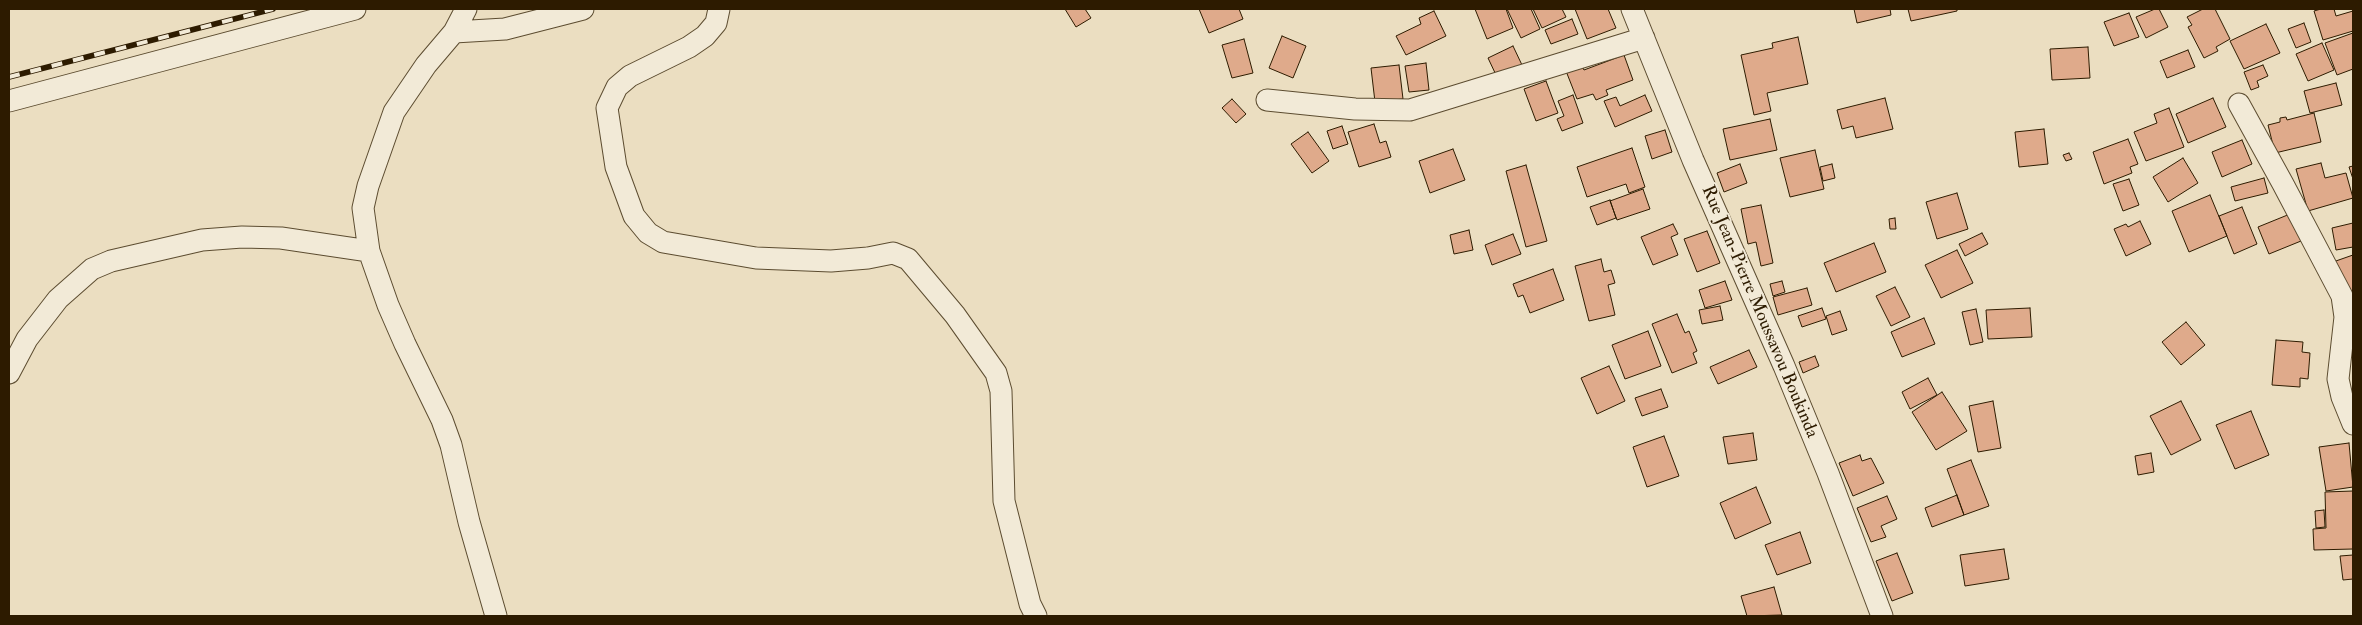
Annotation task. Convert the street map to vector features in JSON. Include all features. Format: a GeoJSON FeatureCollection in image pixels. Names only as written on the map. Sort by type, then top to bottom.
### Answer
{"type":"FeatureCollection","features":[{"type":"Feature","properties":{"kind":"street"},"geometry":{"type":"LineString","coordinates":[[9,101],[355,9]]}},
{"type":"Feature","properties":{"kind":"street"},"geometry":{"type":"LineString","coordinates":[[466,9],[454,32],[404,96],[394,112],[368,186],[363,208],[369,250],[405,344],[442,420],[451,445],[469,522],[496,616]]}},
{"type":"Feature","properties":{"kind":"street"},"geometry":{"type":"LineString","coordinates":[[454,32],[505,29],[583,9]]}},
{"type":"Feature","properties":{"kind":"street"},"geometry":{"type":"LineString","coordinates":[[719,9],[716,23],[705,36],[689,47],[630,76],[617,87],[607,108],[616,167],[634,216],[648,233],[663,242],[756,258],[831,261],[868,258],[893,253],[908,259],[955,315],[996,373],[1001,391],[1004,501],[1030,604],[1036,616]]}},
{"type":"Feature","properties":{"kind":"street","name":"Rue Jean-Pierre Moussavou Boukinda"},"geometry":{"type":"LineString","coordinates":[[1632,9],[1693,160],[1784,366],[1882,616]]}},
{"type":"Feature","properties":{"kind":"street"},"geometry":{"type":"LineString","coordinates":[[1267,100],[1355,109],[1410,110],[1644,38]]}},
{"type":"Feature","properties":{"kind":"street"},"geometry":{"type":"LineString","coordinates":[[2239,104],[2284,184],[2342,296],[2345,317],[2338,379],[2342,397],[2353,424]]}},
{"type":"Feature","properties":{"kind":"street"},"geometry":{"type":"LineString","coordinates":[[9,373],[27,339],[58,299],[92,269],[111,261],[202,240],[242,237],[281,238],[369,250]]}},
{"type":"Feature","properties":{"kind":"building"},"geometry":{"type":"Polygon","coordinates":[[[1065,9],[1085,9],[1091,18],[1076,27],[1065,9]]]}},
{"type":"Feature","properties":{"kind":"building"},"geometry":{"type":"Polygon","coordinates":[[[1199,9],[1239,9],[1243,19],[1209,33],[1199,9]]]}},
{"type":"Feature","properties":{"kind":"building"},"geometry":{"type":"Polygon","coordinates":[[[1475,9],[1506,9],[1513,28],[1487,39],[1475,9]]]}},
{"type":"Feature","properties":{"kind":"building"},"geometry":{"type":"Polygon","coordinates":[[[1507,9],[1531,9],[1540,29],[1521,38],[1507,9]]]}},
{"type":"Feature","properties":{"kind":"building"},"geometry":{"type":"Polygon","coordinates":[[[1533,9],[1562,9],[1566,17],[1542,28],[1533,9]]]}},
{"type":"Feature","properties":{"kind":"building"},"geometry":{"type":"Polygon","coordinates":[[[1575,9],[1608,9],[1616,28],[1587,39],[1575,9]]]}},
{"type":"Feature","properties":{"kind":"building"},"geometry":{"type":"Polygon","coordinates":[[[1854,9],[1890,9],[1891,15],[1857,23],[1854,9]]]}},
{"type":"Feature","properties":{"kind":"building"},"geometry":{"type":"Polygon","coordinates":[[[1908,9],[1957,9],[1957,11],[1911,21],[1908,9]]]}},
{"type":"Feature","properties":{"kind":"building"},"geometry":{"type":"Polygon","coordinates":[[[2159,9],[2168,27],[2146,38],[2136,17],[2159,9]]]}},
{"type":"Feature","properties":{"kind":"building"},"geometry":{"type":"Polygon","coordinates":[[[2203,9],[2215,9],[2230,39],[2216,47],[2218,51],[2204,58],[2188,27],[2192,25],[2187,17],[2203,9]]]}},
{"type":"Feature","properties":{"kind":"building"},"geometry":{"type":"Polygon","coordinates":[[[2334,9],[2336,16],[2353,11],[2353,31],[2323,40],[2314,11],[2334,9]]]}},
{"type":"Feature","properties":{"kind":"building"},"geometry":{"type":"Polygon","coordinates":[[[1434,11],[1446,36],[1406,55],[1396,36],[1421,24],[1419,18],[1434,11]]]}},
{"type":"Feature","properties":{"kind":"building"},"geometry":{"type":"Polygon","coordinates":[[[2129,13],[2139,37],[2114,46],[2104,22],[2129,13]]]}},
{"type":"Feature","properties":{"kind":"building"},"geometry":{"type":"Polygon","coordinates":[[[1572,19],[1578,34],[1551,44],[1545,30],[1572,19]]]}},
{"type":"Feature","properties":{"kind":"building"},"geometry":{"type":"Polygon","coordinates":[[[2304,23],[2311,42],[2296,48],[2288,29],[2304,23]]]}},
{"type":"Feature","properties":{"kind":"building"},"geometry":{"type":"Polygon","coordinates":[[[2266,24],[2280,53],[2244,69],[2230,41],[2266,24]]]}},
{"type":"Feature","properties":{"kind":"building"},"geometry":{"type":"Polygon","coordinates":[[[2353,33],[2353,69],[2337,75],[2325,43],[2353,33]]]}},
{"type":"Feature","properties":{"kind":"building"},"geometry":{"type":"Polygon","coordinates":[[[1282,36],[1306,46],[1293,78],[1269,68],[1282,36]]]}},
{"type":"Feature","properties":{"kind":"building"},"geometry":{"type":"Polygon","coordinates":[[[1798,37],[1808,84],[1767,93],[1771,111],[1754,115],[1741,55],[1773,48],[1772,43],[1798,37]]]}},
{"type":"Feature","properties":{"kind":"building"},"geometry":{"type":"Polygon","coordinates":[[[1244,39],[1253,73],[1232,78],[1222,45],[1244,39]]]}},
{"type":"Feature","properties":{"kind":"building"},"geometry":{"type":"Polygon","coordinates":[[[2322,43],[2334,70],[2308,81],[2296,54],[2322,43]]]}},
{"type":"Feature","properties":{"kind":"building"},"geometry":{"type":"Polygon","coordinates":[[[1513,46],[1522,65],[1497,77],[1488,58],[1513,46]]]}},
{"type":"Feature","properties":{"kind":"building"},"geometry":{"type":"Polygon","coordinates":[[[2088,47],[2090,78],[2052,80],[2050,49],[2088,47]]]}},
{"type":"Feature","properties":{"kind":"building"},"geometry":{"type":"Polygon","coordinates":[[[2188,50],[2195,67],[2167,78],[2160,61],[2188,50]]]}},
{"type":"Feature","properties":{"kind":"building"},"geometry":{"type":"Polygon","coordinates":[[[1624,55],[1633,80],[1606,90],[1608,95],[1596,100],[1593,94],[1577,99],[1566,71],[1582,66],[1584,70],[1624,55]]]}},
{"type":"Feature","properties":{"kind":"building"},"geometry":{"type":"Polygon","coordinates":[[[1426,63],[1429,90],[1409,92],[1405,66],[1426,63]]]}},
{"type":"Feature","properties":{"kind":"building"},"geometry":{"type":"Polygon","coordinates":[[[1399,65],[1403,99],[1375,102],[1371,68],[1399,65]]]}},
{"type":"Feature","properties":{"kind":"building"},"geometry":{"type":"Polygon","coordinates":[[[2263,65],[2268,76],[2257,81],[2259,87],[2251,90],[2244,72],[2263,65]]]}},
{"type":"Feature","properties":{"kind":"building"},"geometry":{"type":"Polygon","coordinates":[[[1546,81],[1558,113],[1536,121],[1524,89],[1546,81]]]}},
{"type":"Feature","properties":{"kind":"building"},"geometry":{"type":"Polygon","coordinates":[[[2336,83],[2342,105],[2310,113],[2304,91],[2336,83]]]}},
{"type":"Feature","properties":{"kind":"building"},"geometry":{"type":"Polygon","coordinates":[[[1573,95],[1583,123],[1562,131],[1557,119],[1564,116],[1558,101],[1573,95]]]}},
{"type":"Feature","properties":{"kind":"building"},"geometry":{"type":"Polygon","coordinates":[[[1645,95],[1652,111],[1615,127],[1604,101],[1616,97],[1620,106],[1645,95]]]}},
{"type":"Feature","properties":{"kind":"building"},"geometry":{"type":"Polygon","coordinates":[[[1885,98],[1893,129],[1856,138],[1853,126],[1842,129],[1837,110],[1885,98]]]}},
{"type":"Feature","properties":{"kind":"building"},"geometry":{"type":"Polygon","coordinates":[[[2213,98],[2226,127],[2188,143],[2176,114],[2213,98]]]}},
{"type":"Feature","properties":{"kind":"building"},"geometry":{"type":"Polygon","coordinates":[[[1232,99],[1246,114],[1236,123],[1222,108],[1232,99]]]}},
{"type":"Feature","properties":{"kind":"building"},"geometry":{"type":"Polygon","coordinates":[[[2169,108],[2184,147],[2146,161],[2134,132],[2157,123],[2154,114],[2169,108]]]}},
{"type":"Feature","properties":{"kind":"building"},"geometry":{"type":"Polygon","coordinates":[[[2314,113],[2321,142],[2275,153],[2268,125],[2280,122],[2280,118],[2286,117],[2287,120],[2314,113]]]}},
{"type":"Feature","properties":{"kind":"building"},"geometry":{"type":"Polygon","coordinates":[[[1770,119],[1777,150],[1730,160],[1723,129],[1770,119]]]}},
{"type":"Feature","properties":{"kind":"building"},"geometry":{"type":"Polygon","coordinates":[[[1374,124],[1380,143],[1386,141],[1391,157],[1359,167],[1348,132],[1374,124]]]}},
{"type":"Feature","properties":{"kind":"building"},"geometry":{"type":"Polygon","coordinates":[[[1342,126],[1348,144],[1333,149],[1327,131],[1342,126]]]}},
{"type":"Feature","properties":{"kind":"building"},"geometry":{"type":"Polygon","coordinates":[[[2044,129],[2048,164],[2019,167],[2015,132],[2044,129]]]}},
{"type":"Feature","properties":{"kind":"building"},"geometry":{"type":"Polygon","coordinates":[[[1665,130],[1672,152],[1652,159],[1645,136],[1665,130]]]}},
{"type":"Feature","properties":{"kind":"building"},"geometry":{"type":"Polygon","coordinates":[[[1308,132],[1329,161],[1312,173],[1291,144],[1308,132]]]}},
{"type":"Feature","properties":{"kind":"building"},"geometry":{"type":"Polygon","coordinates":[[[2128,139],[2138,164],[2130,167],[2132,173],[2104,184],[2093,152],[2128,139]]]}},
{"type":"Feature","properties":{"kind":"building"},"geometry":{"type":"Polygon","coordinates":[[[2242,140],[2252,164],[2222,177],[2212,152],[2242,140]]]}},
{"type":"Feature","properties":{"kind":"building"},"geometry":{"type":"Polygon","coordinates":[[[1632,148],[1645,187],[1629,193],[1626,184],[1587,197],[1577,167],[1632,148]]]}},
{"type":"Feature","properties":{"kind":"building"},"geometry":{"type":"Polygon","coordinates":[[[1453,149],[1465,180],[1430,193],[1419,161],[1453,149]]]}},
{"type":"Feature","properties":{"kind":"building"},"geometry":{"type":"Polygon","coordinates":[[[1815,150],[1824,189],[1790,197],[1780,158],[1815,150]]]}},
{"type":"Feature","properties":{"kind":"building"},"geometry":{"type":"Polygon","coordinates":[[[2069,153],[2072,159],[2066,161],[2063,155],[2069,153]]]}},
{"type":"Feature","properties":{"kind":"building"},"geometry":{"type":"Polygon","coordinates":[[[2183,158],[2198,183],[2168,202],[2153,177],[2183,158]]]}},
{"type":"Feature","properties":{"kind":"building"},"geometry":{"type":"Polygon","coordinates":[[[2321,163],[2325,178],[2346,173],[2353,198],[2308,211],[2296,169],[2321,163]]]}},
{"type":"Feature","properties":{"kind":"building"},"geometry":{"type":"Polygon","coordinates":[[[1740,164],[1747,183],[1724,192],[1717,173],[1740,164]]]}},
{"type":"Feature","properties":{"kind":"building"},"geometry":{"type":"Polygon","coordinates":[[[1832,164],[1835,178],[1823,181],[1820,167],[1832,164]]]}},
{"type":"Feature","properties":{"kind":"building"},"geometry":{"type":"Polygon","coordinates":[[[1526,165],[1547,241],[1526,247],[1506,171],[1526,165]]]}},
{"type":"Feature","properties":{"kind":"building"},"geometry":{"type":"Polygon","coordinates":[[[2353,166],[2353,179],[2349,167],[2353,166]]]}},
{"type":"Feature","properties":{"kind":"building"},"geometry":{"type":"Polygon","coordinates":[[[2264,178],[2268,193],[2235,201],[2231,187],[2264,178]]]}},
{"type":"Feature","properties":{"kind":"building"},"geometry":{"type":"Polygon","coordinates":[[[2129,179],[2139,205],[2123,211],[2113,184],[2129,179]]]}},
{"type":"Feature","properties":{"kind":"building"},"geometry":{"type":"Polygon","coordinates":[[[1643,189],[1650,209],[1617,220],[1610,201],[1643,189]]]}},
{"type":"Feature","properties":{"kind":"building"},"geometry":{"type":"Polygon","coordinates":[[[1957,193],[1968,229],[1937,239],[1926,202],[1957,193]]]}},
{"type":"Feature","properties":{"kind":"building"},"geometry":{"type":"Polygon","coordinates":[[[2210,195],[2227,236],[2189,252],[2172,211],[2210,195]]]}},
{"type":"Feature","properties":{"kind":"building"},"geometry":{"type":"Polygon","coordinates":[[[1610,200],[1616,218],[1597,225],[1590,207],[1610,200]]]}},
{"type":"Feature","properties":{"kind":"building"},"geometry":{"type":"Polygon","coordinates":[[[1761,205],[1773,263],[1761,266],[1756,242],[1748,244],[1741,209],[1761,205]]]}},
{"type":"Feature","properties":{"kind":"building"},"geometry":{"type":"Polygon","coordinates":[[[2242,207],[2257,244],[2234,254],[2219,216],[2242,207]]]}},
{"type":"Feature","properties":{"kind":"building"},"geometry":{"type":"Polygon","coordinates":[[[2290,214],[2301,241],[2269,254],[2258,227],[2290,214]]]}},
{"type":"Feature","properties":{"kind":"building"},"geometry":{"type":"Polygon","coordinates":[[[1895,218],[1896,229],[1890,229],[1889,219],[1895,218]]]}},
{"type":"Feature","properties":{"kind":"building"},"geometry":{"type":"Polygon","coordinates":[[[2140,221],[2151,244],[2126,256],[2114,229],[2126,224],[2128,227],[2140,221]]]}},
{"type":"Feature","properties":{"kind":"building"},"geometry":{"type":"Polygon","coordinates":[[[2353,223],[2353,247],[2336,250],[2332,228],[2353,223]]]}},
{"type":"Feature","properties":{"kind":"building"},"geometry":{"type":"Polygon","coordinates":[[[1673,224],[1678,234],[1671,237],[1678,255],[1653,265],[1641,237],[1673,224]]]}},
{"type":"Feature","properties":{"kind":"building"},"geometry":{"type":"Polygon","coordinates":[[[1469,230],[1473,250],[1454,254],[1450,235],[1469,230]]]}},
{"type":"Feature","properties":{"kind":"building"},"geometry":{"type":"Polygon","coordinates":[[[1707,231],[1720,263],[1697,272],[1684,239],[1707,231]]]}},
{"type":"Feature","properties":{"kind":"building"},"geometry":{"type":"Polygon","coordinates":[[[1982,233],[1988,244],[1965,256],[1959,244],[1982,233]]]}},
{"type":"Feature","properties":{"kind":"building"},"geometry":{"type":"Polygon","coordinates":[[[1513,234],[1521,254],[1492,265],[1485,245],[1513,234]]]}},
{"type":"Feature","properties":{"kind":"building"},"geometry":{"type":"Polygon","coordinates":[[[1874,243],[1886,272],[1836,292],[1824,263],[1874,243]]]}},
{"type":"Feature","properties":{"kind":"building"},"geometry":{"type":"Polygon","coordinates":[[[1957,250],[1973,283],[1941,298],[1925,265],[1957,250]]]}},
{"type":"Feature","properties":{"kind":"building"},"geometry":{"type":"Polygon","coordinates":[[[2353,255],[2353,292],[2345,295],[2333,262],[2353,255]]]}},
{"type":"Feature","properties":{"kind":"building"},"geometry":{"type":"Polygon","coordinates":[[[1601,259],[1604,272],[1611,270],[1615,283],[1608,285],[1615,315],[1589,321],[1575,266],[1601,259]]]}},
{"type":"Feature","properties":{"kind":"building"},"geometry":{"type":"Polygon","coordinates":[[[1553,269],[1564,300],[1530,313],[1523,295],[1518,297],[1513,284],[1553,269]]]}},
{"type":"Feature","properties":{"kind":"building"},"geometry":{"type":"Polygon","coordinates":[[[1725,281],[1732,300],[1705,308],[1699,290],[1725,281]]]}},
{"type":"Feature","properties":{"kind":"building"},"geometry":{"type":"Polygon","coordinates":[[[1782,281],[1785,292],[1773,296],[1770,284],[1782,281]]]}},
{"type":"Feature","properties":{"kind":"building"},"geometry":{"type":"Polygon","coordinates":[[[1895,287],[1910,317],[1891,326],[1876,296],[1895,287]]]}},
{"type":"Feature","properties":{"kind":"building"},"geometry":{"type":"Polygon","coordinates":[[[1807,288],[1812,305],[1778,315],[1773,297],[1807,288]]]}},
{"type":"Feature","properties":{"kind":"building"},"geometry":{"type":"Polygon","coordinates":[[[1720,306],[1723,320],[1702,324],[1699,310],[1720,306]]]}},
{"type":"Feature","properties":{"kind":"building"},"geometry":{"type":"Polygon","coordinates":[[[1822,308],[1826,319],[1802,327],[1798,316],[1822,308]]]}},
{"type":"Feature","properties":{"kind":"building"},"geometry":{"type":"Polygon","coordinates":[[[2030,308],[2032,337],[1988,339],[1986,310],[2030,308]]]}},
{"type":"Feature","properties":{"kind":"building"},"geometry":{"type":"Polygon","coordinates":[[[1976,309],[1983,342],[1970,345],[1962,312],[1976,309]]]}},
{"type":"Feature","properties":{"kind":"building"},"geometry":{"type":"Polygon","coordinates":[[[1840,311],[1847,330],[1832,335],[1826,316],[1840,311]]]}},
{"type":"Feature","properties":{"kind":"building"},"geometry":{"type":"Polygon","coordinates":[[[1677,314],[1685,333],[1689,331],[1697,351],[1693,353],[1697,363],[1672,373],[1652,324],[1677,314]]]}},
{"type":"Feature","properties":{"kind":"building"},"geometry":{"type":"Polygon","coordinates":[[[1924,318],[1935,344],[1902,357],[1891,332],[1924,318]]]}},
{"type":"Feature","properties":{"kind":"building"},"geometry":{"type":"Polygon","coordinates":[[[2186,322],[2205,345],[2181,365],[2162,342],[2186,322]]]}},
{"type":"Feature","properties":{"kind":"building"},"geometry":{"type":"Polygon","coordinates":[[[1648,331],[1661,366],[1625,379],[1612,345],[1648,331]]]}},
{"type":"Feature","properties":{"kind":"building"},"geometry":{"type":"Polygon","coordinates":[[[2276,340],[2303,342],[2302,352],[2310,353],[2308,379],[2300,378],[2300,387],[2272,385],[2276,340]]]}},
{"type":"Feature","properties":{"kind":"building"},"geometry":{"type":"Polygon","coordinates":[[[1749,350],[1757,367],[1718,384],[1710,367],[1749,350]]]}},
{"type":"Feature","properties":{"kind":"building"},"geometry":{"type":"Polygon","coordinates":[[[1815,356],[1819,366],[1803,373],[1799,362],[1815,356]]]}},
{"type":"Feature","properties":{"kind":"building"},"geometry":{"type":"Polygon","coordinates":[[[1609,366],[1625,401],[1597,414],[1581,378],[1609,366]]]}},
{"type":"Feature","properties":{"kind":"building"},"geometry":{"type":"Polygon","coordinates":[[[1928,378],[1937,395],[1910,409],[1902,392],[1928,378]]]}},
{"type":"Feature","properties":{"kind":"building"},"geometry":{"type":"Polygon","coordinates":[[[1661,389],[1668,407],[1642,416],[1635,398],[1661,389]]]}},
{"type":"Feature","properties":{"kind":"building"},"geometry":{"type":"Polygon","coordinates":[[[1942,392],[1967,431],[1936,450],[1912,412],[1942,392]]]}},
{"type":"Feature","properties":{"kind":"building"},"geometry":{"type":"Polygon","coordinates":[[[1993,401],[2001,448],[1978,452],[1969,406],[1993,401]]]}},
{"type":"Feature","properties":{"kind":"building"},"geometry":{"type":"Polygon","coordinates":[[[2181,401],[2201,440],[2171,455],[2150,416],[2181,401]]]}},
{"type":"Feature","properties":{"kind":"building"},"geometry":{"type":"Polygon","coordinates":[[[2251,411],[2269,455],[2235,469],[2216,425],[2251,411]]]}},
{"type":"Feature","properties":{"kind":"building"},"geometry":{"type":"Polygon","coordinates":[[[1753,433],[1757,460],[1728,464],[1723,437],[1753,433]]]}},
{"type":"Feature","properties":{"kind":"building"},"geometry":{"type":"Polygon","coordinates":[[[1664,436],[1679,476],[1647,487],[1633,447],[1664,436]]]}},
{"type":"Feature","properties":{"kind":"building"},"geometry":{"type":"Polygon","coordinates":[[[2349,443],[2353,487],[2326,491],[2319,447],[2349,443]]]}},
{"type":"Feature","properties":{"kind":"building"},"geometry":{"type":"Polygon","coordinates":[[[2151,453],[2154,472],[2138,475],[2135,456],[2151,453]]]}},
{"type":"Feature","properties":{"kind":"building"},"geometry":{"type":"Polygon","coordinates":[[[1860,455],[1862,461],[1871,458],[1884,483],[1853,496],[1839,463],[1860,455]]]}},
{"type":"Feature","properties":{"kind":"building"},"geometry":{"type":"Polygon","coordinates":[[[1971,460],[1989,506],[1964,515],[1947,469],[1971,460]]]}},
{"type":"Feature","properties":{"kind":"building"},"geometry":{"type":"Polygon","coordinates":[[[1756,487],[1771,523],[1735,539],[1720,503],[1756,487]]]}},
{"type":"Feature","properties":{"kind":"building"},"geometry":{"type":"Polygon","coordinates":[[[2353,491],[2353,549],[2314,550],[2313,529],[2326,528],[2325,492],[2353,491]]]}},
{"type":"Feature","properties":{"kind":"building"},"geometry":{"type":"Polygon","coordinates":[[[1957,495],[1964,515],[1932,527],[1925,508],[1957,495]]]}},
{"type":"Feature","properties":{"kind":"building"},"geometry":{"type":"Polygon","coordinates":[[[1887,496],[1897,519],[1881,526],[1886,537],[1871,542],[1857,508],[1887,496]]]}},
{"type":"Feature","properties":{"kind":"building"},"geometry":{"type":"Polygon","coordinates":[[[2324,510],[2325,527],[2316,528],[2315,511],[2324,510]]]}},
{"type":"Feature","properties":{"kind":"building"},"geometry":{"type":"Polygon","coordinates":[[[1800,532],[1811,563],[1777,575],[1765,545],[1800,532]]]}},
{"type":"Feature","properties":{"kind":"building"},"geometry":{"type":"Polygon","coordinates":[[[2004,549],[2009,579],[1965,586],[1960,555],[2004,549]]]}},
{"type":"Feature","properties":{"kind":"building"},"geometry":{"type":"Polygon","coordinates":[[[1897,553],[1913,593],[1892,601],[1876,561],[1897,553]]]}},
{"type":"Feature","properties":{"kind":"building"},"geometry":{"type":"Polygon","coordinates":[[[2353,555],[2353,579],[2343,580],[2340,556],[2353,555]]]}},
{"type":"Feature","properties":{"kind":"building"},"geometry":{"type":"Polygon","coordinates":[[[1774,587],[1782,615],[1747,616],[1741,596],[1774,587]]]}},
{"type":"Feature","properties":{"kind":"railway"},"geometry":{"type":"LineString","coordinates":[[9,77],[273,9]]}}]}
